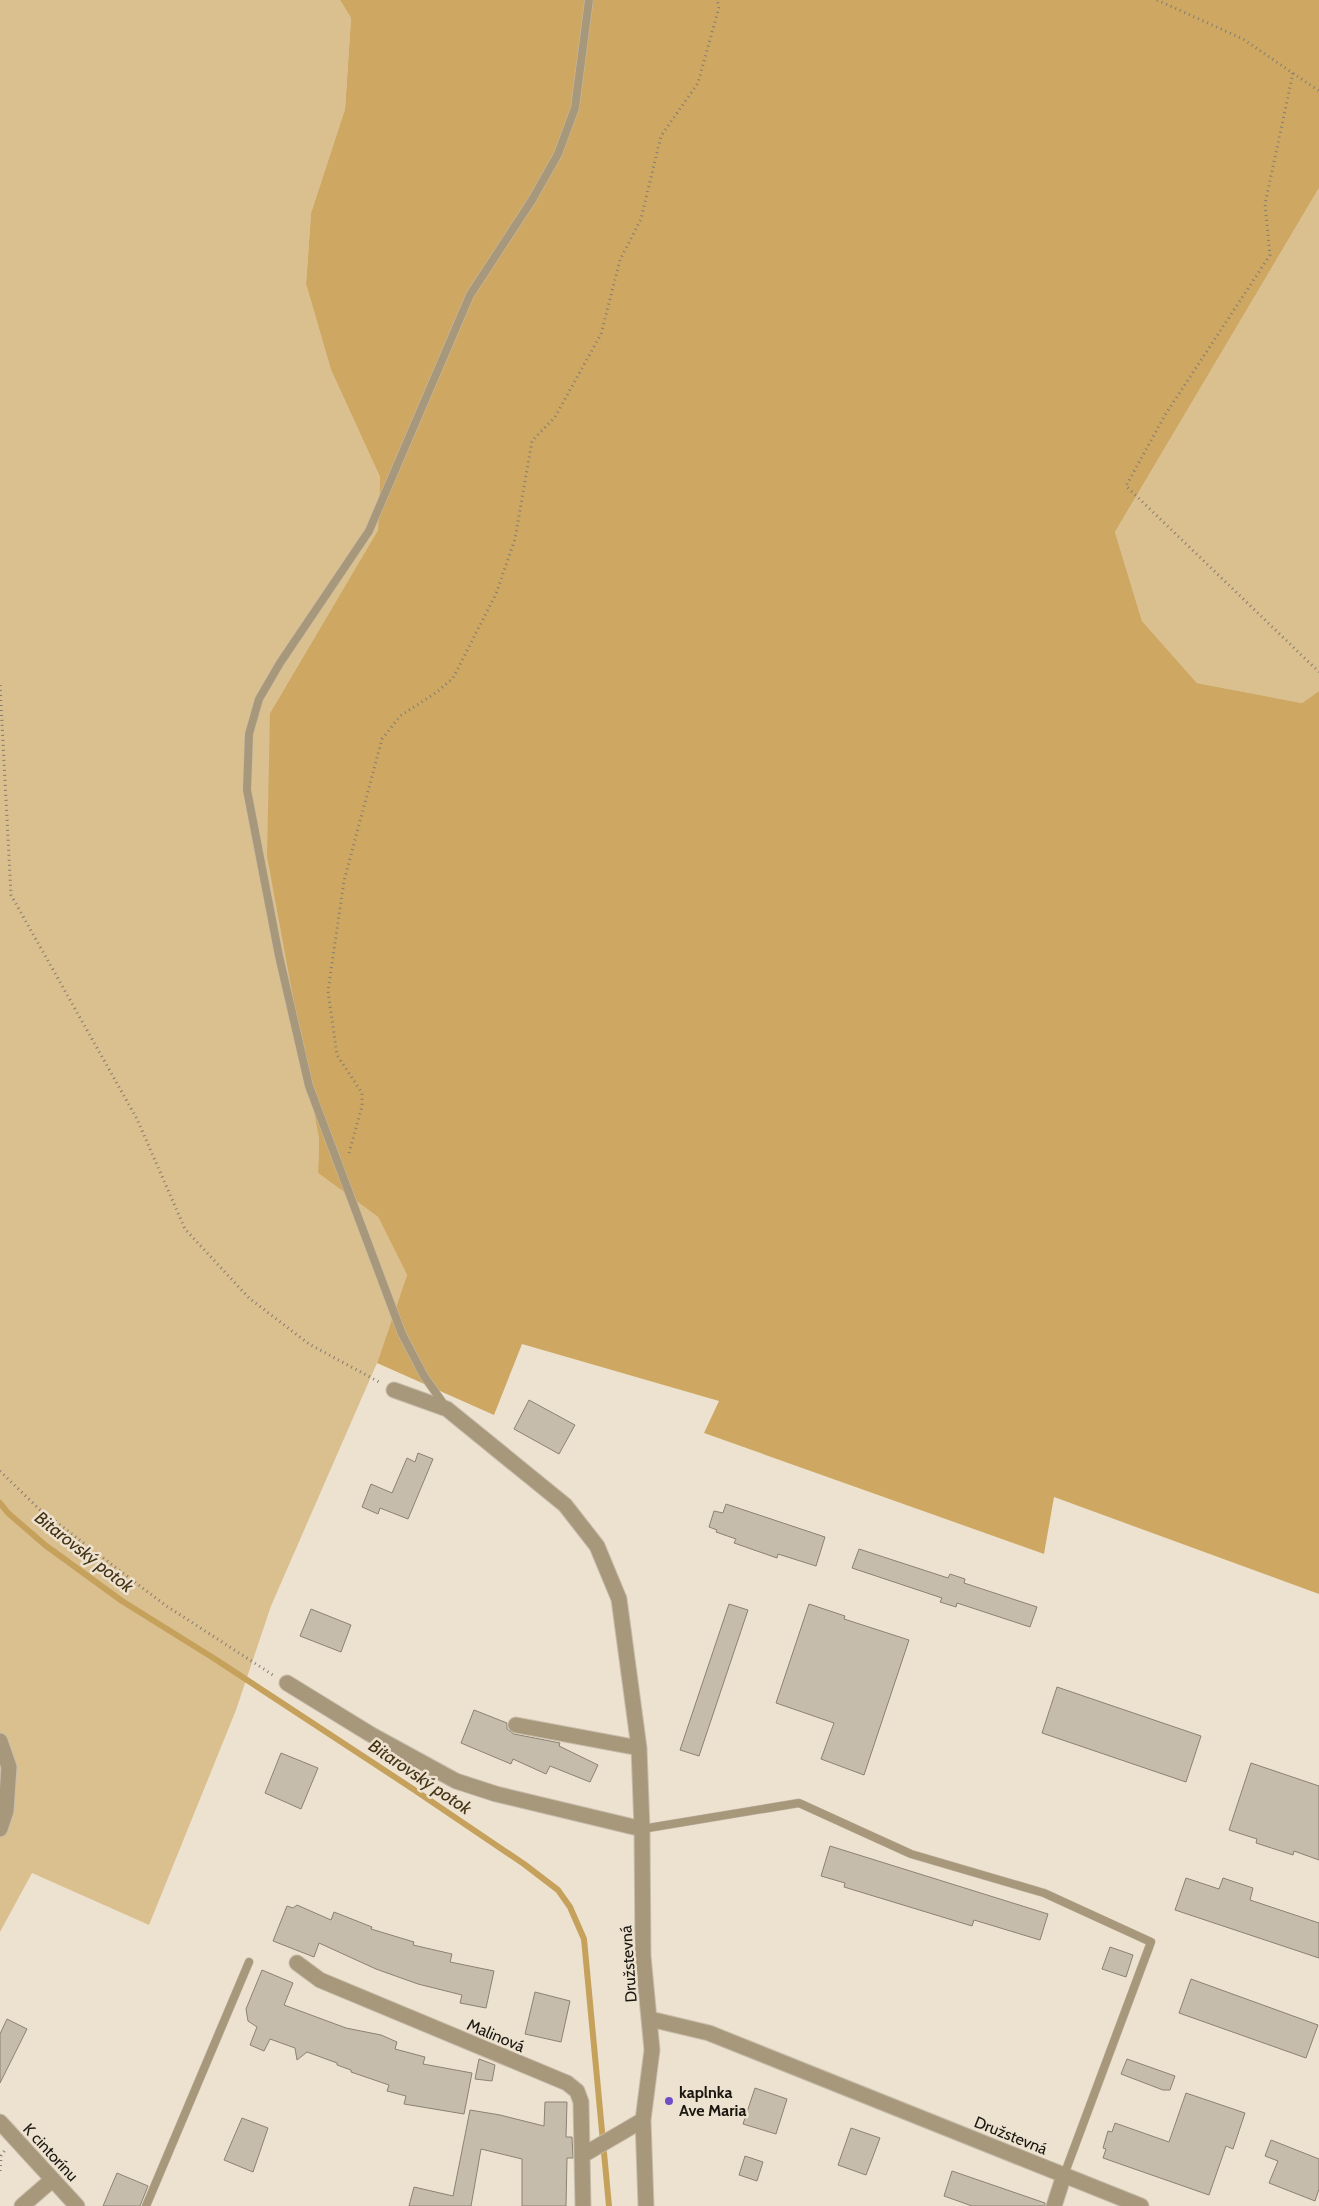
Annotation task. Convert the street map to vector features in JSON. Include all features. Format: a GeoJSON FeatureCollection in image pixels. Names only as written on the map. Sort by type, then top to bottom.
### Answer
{"type":"FeatureCollection","features":[{"type":"Feature","properties":{"kind":"street","name":"Družstevná"},"geometry":{"type":"LineString","coordinates":[[394,1390],[447,1409],[565,1505],[597,1546],[619,1599],[639,1748],[643,1956],[650,2019],[709,2033],[1141,2206]]}},
{"type":"Feature","properties":{"kind":"street"},"geometry":{"type":"LineString","coordinates":[[287,1683],[370,1734],[456,1781],[496,1794],[642,1829]]}},
{"type":"Feature","properties":{"kind":"street"},"geometry":{"type":"LineString","coordinates":[[516,1725],[639,1748]]}},
{"type":"Feature","properties":{"kind":"street"},"geometry":{"type":"LineString","coordinates":[[0,1741],[9,1767],[6,1811],[0,1829]]}},
{"type":"Feature","properties":{"kind":"street","name":"Malinová"},"geometry":{"type":"LineString","coordinates":[[297,1962],[320,1980],[567,2083],[577,2090],[581,2102],[583,2206]]}},
{"type":"Feature","properties":{"kind":"street"},"geometry":{"type":"LineString","coordinates":[[646,2206],[637,2124],[652,2050],[650,2019]]}},
{"type":"Feature","properties":{"kind":"street","name":"K cintorínu"},"geometry":{"type":"LineString","coordinates":[[0,2122],[77,2206]]}},
{"type":"Feature","properties":{"kind":"street"},"geometry":{"type":"LineString","coordinates":[[583,2155],[637,2124]]}},
{"type":"Feature","properties":{"kind":"street"},"geometry":{"type":"LineString","coordinates":[[1054,2206],[1064,2175]]}},
{"type":"Feature","properties":{"kind":"street"},"geometry":{"type":"LineString","coordinates":[[22,2206],[52,2180]]}},
{"type":"Feature","properties":{"kind":"lane"},"geometry":{"type":"LineString","coordinates":[[447,1409],[424,1376],[402,1334],[310,1086],[279,956],[247,790],[249,734],[259,698],[369,531],[470,295],[532,200],[558,154],[575,108],[589,0]]}},
{"type":"Feature","properties":{"kind":"lane"},"geometry":{"type":"LineString","coordinates":[[642,1829],[799,1803],[911,1854],[1044,1893],[1151,1942],[1064,2175]]}},
{"type":"Feature","properties":{"kind":"lane"},"geometry":{"type":"LineString","coordinates":[[146,2206],[249,1962]]}},
{"type":"Feature","properties":{"kind":"path"},"geometry":{"type":"LineString","coordinates":[[343,1175],[362,1106],[362,1093],[337,1055],[328,990],[344,881],[382,739],[400,716],[453,678],[496,594],[515,539],[532,441],[555,417],[601,334],[620,260],[641,220],[661,136],[698,83],[718,8],[718,0]]}},
{"type":"Feature","properties":{"kind":"path"},"geometry":{"type":"LineString","coordinates":[[1157,0],[1243,39],[1319,91]]}},
{"type":"Feature","properties":{"kind":"path"},"geometry":{"type":"LineString","coordinates":[[1293,73],[1265,204],[1270,254],[1165,415],[1126,486],[1319,672]]}},
{"type":"Feature","properties":{"kind":"path"},"geometry":{"type":"LineString","coordinates":[[0,685],[11,895],[137,1119],[185,1229],[249,1298],[309,1344],[394,1390]]}},
{"type":"Feature","properties":{"kind":"path"},"geometry":{"type":"LineString","coordinates":[[0,1471],[39,1509],[165,1605],[287,1683]]}},
{"type":"Feature","properties":{"kind":"shaded area"},"geometry":{"type":"Polygon","coordinates":[[[0,0],[340,0],[351,18],[345,109],[311,213],[306,284],[331,370],[380,477],[378,530],[270,713],[319,1138],[318,1173],[378,1217],[407,1275],[377,1363],[271,1606],[236,1710],[149,1925],[32,1873],[0,1932],[0,0]]]}},
{"type":"Feature","properties":{"kind":"shaded area"},"geometry":{"type":"Polygon","coordinates":[[[340,0],[1319,0],[1319,188],[1115,532],[1142,621],[1197,683],[1302,703],[1319,691],[1319,1594],[1054,1497],[1044,1554],[704,1433],[719,1401],[522,1344],[494,1415],[377,1363],[407,1275],[378,1217],[318,1173],[319,1138],[267,856],[270,713],[378,530],[380,477],[331,370],[306,284],[311,213],[345,109],[351,18],[340,0]]]}},
{"type":"Feature","properties":{"kind":"shaded area"},"geometry":{"type":"Polygon","coordinates":[[[1319,188],[1319,691],[1302,703],[1197,683],[1142,621],[1115,532],[1319,188]]]}},
{"type":"Feature","properties":{"kind":"building"},"geometry":{"type":"Polygon","coordinates":[[[529,1400],[575,1425],[559,1454],[514,1429],[529,1400]]]}},
{"type":"Feature","properties":{"kind":"building"},"geometry":{"type":"Polygon","coordinates":[[[418,1453],[433,1459],[408,1519],[380,1508],[378,1514],[362,1507],[371,1484],[392,1493],[407,1458],[415,1462],[418,1453]]]}},
{"type":"Feature","properties":{"kind":"building"},"geometry":{"type":"Polygon","coordinates":[[[726,1504],[825,1537],[816,1566],[778,1554],[777,1558],[734,1543],[736,1539],[716,1532],[717,1530],[709,1527],[714,1511],[723,1513],[726,1504]]]}},
{"type":"Feature","properties":{"kind":"building"},"geometry":{"type":"Polygon","coordinates":[[[859,1549],[948,1578],[950,1574],[965,1579],[964,1583],[1037,1607],[1030,1627],[957,1603],[956,1607],[940,1602],[942,1598],[852,1568],[859,1549]]]}},
{"type":"Feature","properties":{"kind":"building"},"geometry":{"type":"Polygon","coordinates":[[[729,1604],[748,1610],[699,1756],[680,1750],[729,1604]]]}},
{"type":"Feature","properties":{"kind":"building"},"geometry":{"type":"Polygon","coordinates":[[[809,1604],[845,1616],[844,1619],[909,1640],[864,1775],[821,1759],[834,1723],[776,1703],[809,1604]]]}},
{"type":"Feature","properties":{"kind":"building"},"geometry":{"type":"Polygon","coordinates":[[[311,1609],[351,1625],[341,1652],[300,1636],[311,1609]]]}},
{"type":"Feature","properties":{"kind":"building"},"geometry":{"type":"Polygon","coordinates":[[[1057,1687],[1201,1736],[1186,1782],[1042,1733],[1057,1687]]]}},
{"type":"Feature","properties":{"kind":"building"},"geometry":{"type":"Polygon","coordinates":[[[474,1710],[507,1723],[507,1729],[514,1734],[560,1743],[559,1746],[598,1765],[590,1782],[550,1766],[546,1774],[513,1759],[511,1764],[461,1743],[474,1710]]]}},
{"type":"Feature","properties":{"kind":"building"},"geometry":{"type":"Polygon","coordinates":[[[281,1753],[318,1768],[301,1809],[265,1793],[281,1753]]]}},
{"type":"Feature","properties":{"kind":"building"},"geometry":{"type":"Polygon","coordinates":[[[1251,1763],[1319,1786],[1319,1860],[1294,1851],[1293,1855],[1256,1843],[1257,1839],[1229,1830],[1251,1763]]]}},
{"type":"Feature","properties":{"kind":"building"},"geometry":{"type":"Polygon","coordinates":[[[830,1846],[1048,1914],[1040,1940],[974,1920],[972,1926],[844,1887],[845,1883],[821,1876],[830,1846]]]}},
{"type":"Feature","properties":{"kind":"building"},"geometry":{"type":"Polygon","coordinates":[[[1186,1878],[1219,1889],[1223,1878],[1253,1888],[1250,1900],[1319,1923],[1319,1958],[1175,1910],[1186,1878]]]}},
{"type":"Feature","properties":{"kind":"building"},"geometry":{"type":"Polygon","coordinates":[[[297,1905],[331,1920],[334,1912],[372,1927],[371,1929],[414,1942],[413,1945],[452,1954],[450,1962],[494,1971],[486,2008],[460,2003],[462,1995],[418,1984],[376,1969],[319,1943],[314,1957],[273,1941],[287,1906],[293,1908],[297,1905]]]}},
{"type":"Feature","properties":{"kind":"building"},"geometry":{"type":"Polygon","coordinates":[[[1110,1947],[1133,1955],[1126,1977],[1102,1969],[1110,1947]]]}},
{"type":"Feature","properties":{"kind":"building"},"geometry":{"type":"Polygon","coordinates":[[[262,1970],[293,1983],[284,2005],[346,2028],[381,2035],[397,2042],[395,2049],[425,2057],[423,2064],[472,2073],[464,2114],[404,2104],[406,2096],[387,2091],[389,2085],[351,2072],[351,2070],[337,2065],[337,2063],[307,2052],[297,2060],[295,2048],[270,2039],[264,2051],[250,2045],[257,2027],[248,2021],[246,2009],[262,1970]]]}},
{"type":"Feature","properties":{"kind":"building"},"geometry":{"type":"Polygon","coordinates":[[[1191,1979],[1318,2025],[1306,2058],[1179,2013],[1191,1979]]]}},
{"type":"Feature","properties":{"kind":"building"},"geometry":{"type":"Polygon","coordinates":[[[535,1992],[570,2001],[561,2042],[525,2034],[535,1992]]]}},
{"type":"Feature","properties":{"kind":"building"},"geometry":{"type":"Polygon","coordinates":[[[7,2019],[27,2029],[0,2083],[0,2034],[7,2019]]]}},
{"type":"Feature","properties":{"kind":"building"},"geometry":{"type":"Polygon","coordinates":[[[479,2059],[495,2065],[492,2081],[475,2079],[479,2059]]]}},
{"type":"Feature","properties":{"kind":"building"},"geometry":{"type":"Polygon","coordinates":[[[1127,2059],[1175,2076],[1170,2090],[1163,2090],[1121,2074],[1127,2059]]]}},
{"type":"Feature","properties":{"kind":"building"},"geometry":{"type":"Polygon","coordinates":[[[755,2088],[787,2099],[776,2134],[743,2124],[755,2088]]]}},
{"type":"Feature","properties":{"kind":"building"},"geometry":{"type":"Polygon","coordinates":[[[1186,2093],[1245,2113],[1233,2149],[1226,2146],[1209,2195],[1103,2158],[1106,2149],[1103,2148],[1108,2131],[1112,2132],[1115,2123],[1169,2142],[1186,2093]]]}},
{"type":"Feature","properties":{"kind":"building"},"geometry":{"type":"Polygon","coordinates":[[[545,2102],[567,2102],[566,2137],[572,2137],[573,2158],[567,2158],[566,2206],[522,2206],[522,2159],[481,2149],[471,2206],[409,2206],[414,2187],[453,2196],[470,2110],[544,2126],[545,2102]]]}},
{"type":"Feature","properties":{"kind":"building"},"geometry":{"type":"Polygon","coordinates":[[[242,2118],[268,2128],[253,2172],[224,2160],[242,2118]]]}},
{"type":"Feature","properties":{"kind":"building"},"geometry":{"type":"Polygon","coordinates":[[[851,2128],[880,2138],[866,2175],[838,2165],[851,2128]]]}},
{"type":"Feature","properties":{"kind":"building"},"geometry":{"type":"Polygon","coordinates":[[[1271,2140],[1319,2159],[1319,2189],[1315,2201],[1269,2183],[1278,2161],[1265,2156],[1271,2140]]]}},
{"type":"Feature","properties":{"kind":"building"},"geometry":{"type":"Polygon","coordinates":[[[745,2156],[763,2162],[757,2181],[739,2175],[745,2156]]]}},
{"type":"Feature","properties":{"kind":"building"},"geometry":{"type":"Polygon","coordinates":[[[952,2171],[1045,2203],[1045,2206],[972,2206],[944,2196],[952,2171]]]}},
{"type":"Feature","properties":{"kind":"building"},"geometry":{"type":"Polygon","coordinates":[[[117,2173],[148,2186],[140,2206],[103,2206],[117,2173]]]}},
{"type":"Feature","properties":{"kind":"waterway","name":"Bitarovský potok"},"geometry":{"type":"LineString","coordinates":[[0,1503],[8,1513],[45,1545],[122,1601],[215,1659],[413,1789],[524,1864],[558,1890],[570,1907],[584,1939],[609,2206]]}},
{"type":"Feature","properties":{"kind":"place","name":"kaplnka Ave Maria"},"geometry":{"type":"Point","coordinates":[669,2101]}}]}
